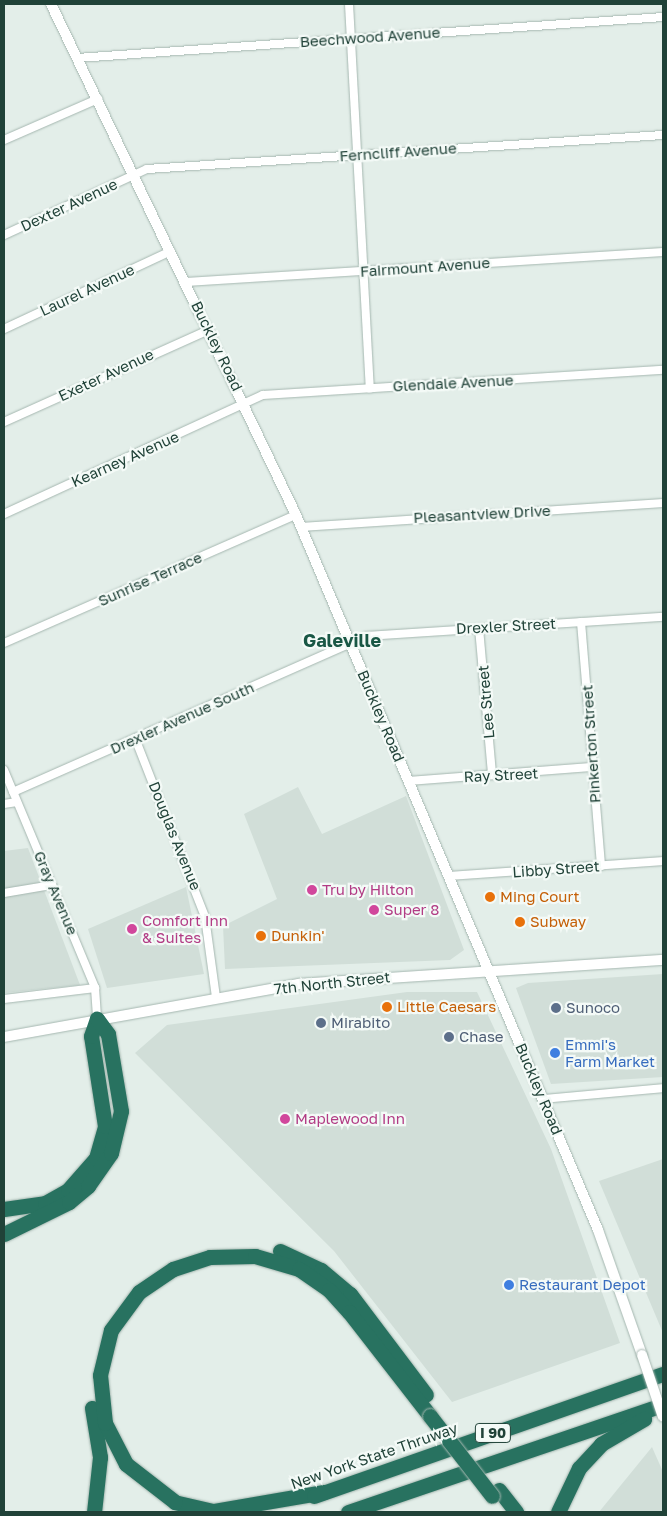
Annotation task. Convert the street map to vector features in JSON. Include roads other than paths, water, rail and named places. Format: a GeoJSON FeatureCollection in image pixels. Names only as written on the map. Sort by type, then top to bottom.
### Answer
{"type":"FeatureCollection","features":[{"type":"Feature","properties":{"kind":"highway"},"geometry":{"type":"LineString","coordinates":[[4,1209],[45,1203],[68,1190],[96,1158],[105,1126],[91,1036],[97,1018]]}},
{"type":"Feature","properties":{"kind":"highway"},"geometry":{"type":"LineString","coordinates":[[4,1234],[70,1202],[88,1186],[111,1153],[121,1111],[108,1034],[97,1018]]}},
{"type":"Feature","properties":{"kind":"highway"},"geometry":{"type":"LineString","coordinates":[[94,1512],[100,1457],[89,1393],[102,1327],[133,1285],[171,1259],[191,1252],[257,1246],[321,1270],[362,1309],[434,1413]]}},
{"type":"Feature","properties":{"kind":"highway"},"geometry":{"type":"LineString","coordinates":[[324,1492],[213,1511],[175,1502],[126,1464],[104,1422],[100,1375],[111,1330],[139,1292],[173,1269],[225,1255],[255,1256],[298,1269],[329,1290],[350,1312],[434,1413],[495,1493],[516,1512]]}},
{"type":"Feature","properties":{"kind":"highway","name":"New York State Thruway"},"geometry":{"type":"LineString","coordinates":[[265,1512],[663,1374]]}},
{"type":"Feature","properties":{"kind":"highway","name":"I 90"},"geometry":{"type":"LineString","coordinates":[[348,1512],[663,1405]]}},
{"type":"Feature","properties":{"kind":"highway"},"geometry":{"type":"LineString","coordinates":[[558,1512],[579,1468],[601,1444],[663,1411]]}},
{"type":"Feature","properties":{"kind":"highway"},"geometry":{"type":"LineString","coordinates":[[495,1493],[503,1512]]}},
{"type":"Feature","properties":{"kind":"street","name":"Buckley Road"},"geometry":{"type":"LineString","coordinates":[[50,4],[245,403],[296,515],[598,1230],[663,1417]]}},
{"type":"Feature","properties":{"kind":"street"},"geometry":{"type":"LineString","coordinates":[[349,4],[370,388]]}},
{"type":"Feature","properties":{"kind":"street","name":"Beechwood Avenue"},"geometry":{"type":"LineString","coordinates":[[77,58],[663,17]]}},
{"type":"Feature","properties":{"kind":"street"},"geometry":{"type":"LineString","coordinates":[[4,140],[98,99]]}},
{"type":"Feature","properties":{"kind":"street","name":"Ferncliff Avenue"},"geometry":{"type":"LineString","coordinates":[[134,174],[147,169],[663,135]]}},
{"type":"Feature","properties":{"kind":"street","name":"Dexter Avenue"},"geometry":{"type":"LineString","coordinates":[[4,235],[134,174]]}},
{"type":"Feature","properties":{"kind":"street","name":"Laurel Avenue"},"geometry":{"type":"LineString","coordinates":[[4,329],[171,251]]}},
{"type":"Feature","properties":{"kind":"street","name":"Fairmount Avenue"},"geometry":{"type":"LineString","coordinates":[[186,282],[663,252]]}},
{"type":"Feature","properties":{"kind":"street","name":"Exeter Avenue"},"geometry":{"type":"LineString","coordinates":[[4,422],[209,330]]}},
{"type":"Feature","properties":{"kind":"street","name":"Glendale Avenue"},"geometry":{"type":"LineString","coordinates":[[245,403],[263,395],[663,370]]}},
{"type":"Feature","properties":{"kind":"street","name":"Kearney Avenue"},"geometry":{"type":"LineString","coordinates":[[4,514],[245,403]]}},
{"type":"Feature","properties":{"kind":"street","name":"Pleasantview Drive"},"geometry":{"type":"LineString","coordinates":[[301,527],[663,503]]}},
{"type":"Feature","properties":{"kind":"street","name":"Sunrise Terrace"},"geometry":{"type":"LineString","coordinates":[[4,643],[296,515]]}},
{"type":"Feature","properties":{"kind":"street","name":"Drexler Street"},"geometry":{"type":"LineString","coordinates":[[350,643],[366,636],[663,616]]}},
{"type":"Feature","properties":{"kind":"street","name":"Pinkerton Street"},"geometry":{"type":"LineString","coordinates":[[581,622],[601,866]]}},
{"type":"Feature","properties":{"kind":"street","name":"Lee Street"},"geometry":{"type":"LineString","coordinates":[[480,628],[492,775]]}},
{"type":"Feature","properties":{"kind":"street","name":"Drexler Avenue South"},"geometry":{"type":"LineString","coordinates":[[13,792],[350,643]]}},
{"type":"Feature","properties":{"kind":"street","name":"Douglas Avenue"},"geometry":{"type":"LineString","coordinates":[[135,738],[206,917],[216,997]]}},
{"type":"Feature","properties":{"kind":"street","name":"Ray Street"},"geometry":{"type":"LineString","coordinates":[[409,781],[593,767]]}},
{"type":"Feature","properties":{"kind":"street","name":"Gray Avenue"},"geometry":{"type":"LineString","coordinates":[[4,770],[95,988],[97,1018]]}},
{"type":"Feature","properties":{"kind":"street"},"geometry":{"type":"LineString","coordinates":[[4,804],[17,802]]}},
{"type":"Feature","properties":{"kind":"street","name":"Libby Street"},"geometry":{"type":"LineString","coordinates":[[449,876],[663,861]]}},
{"type":"Feature","properties":{"kind":"street"},"geometry":{"type":"LineString","coordinates":[[4,893],[52,885]]}},
{"type":"Feature","properties":{"kind":"street","name":"7th North Street"},"geometry":{"type":"LineString","coordinates":[[4,1037],[216,997],[330,981],[663,960]]}},
{"type":"Feature","properties":{"kind":"street"},"geometry":{"type":"LineString","coordinates":[[4,999],[95,988]]}},
{"type":"Feature","properties":{"kind":"street"},"geometry":{"type":"LineString","coordinates":[[543,1099],[663,1088]]}},
{"type":"Feature","properties":{"kind":"place","name":"Tru by Hilton"},"geometry":{"type":"Point","coordinates":[312,890]}},
{"type":"Feature","properties":{"kind":"place","name":"Ming Court"},"geometry":{"type":"Point","coordinates":[490,897]}},
{"type":"Feature","properties":{"kind":"place","name":"Super 8"},"geometry":{"type":"Point","coordinates":[374,910]}},
{"type":"Feature","properties":{"kind":"place","name":"Subway"},"geometry":{"type":"Point","coordinates":[520,922]}},
{"type":"Feature","properties":{"kind":"place","name":"Comfort Inn & Suites"},"geometry":{"type":"Point","coordinates":[132,929]}},
{"type":"Feature","properties":{"kind":"place","name":"Dunkin'"},"geometry":{"type":"Point","coordinates":[261,936]}},
{"type":"Feature","properties":{"kind":"place","name":"Little Caesars"},"geometry":{"type":"Point","coordinates":[387,1007]}},
{"type":"Feature","properties":{"kind":"place","name":"Sunoco"},"geometry":{"type":"Point","coordinates":[556,1008]}},
{"type":"Feature","properties":{"kind":"place","name":"Mirabito"},"geometry":{"type":"Point","coordinates":[321,1023]}},
{"type":"Feature","properties":{"kind":"place","name":"Chase"},"geometry":{"type":"Point","coordinates":[449,1037]}},
{"type":"Feature","properties":{"kind":"place","name":"Emmi's Farm Market"},"geometry":{"type":"Point","coordinates":[555,1053]}},
{"type":"Feature","properties":{"kind":"place","name":"Maplewood Inn"},"geometry":{"type":"Point","coordinates":[285,1119]}},
{"type":"Feature","properties":{"kind":"place","name":"Restaurant Depot"},"geometry":{"type":"Point","coordinates":[509,1285]}},
{"type":"Feature","properties":{"kind":"district","name":"Galeville"},"geometry":{"type":"Point","coordinates":[342,640]}}]}
